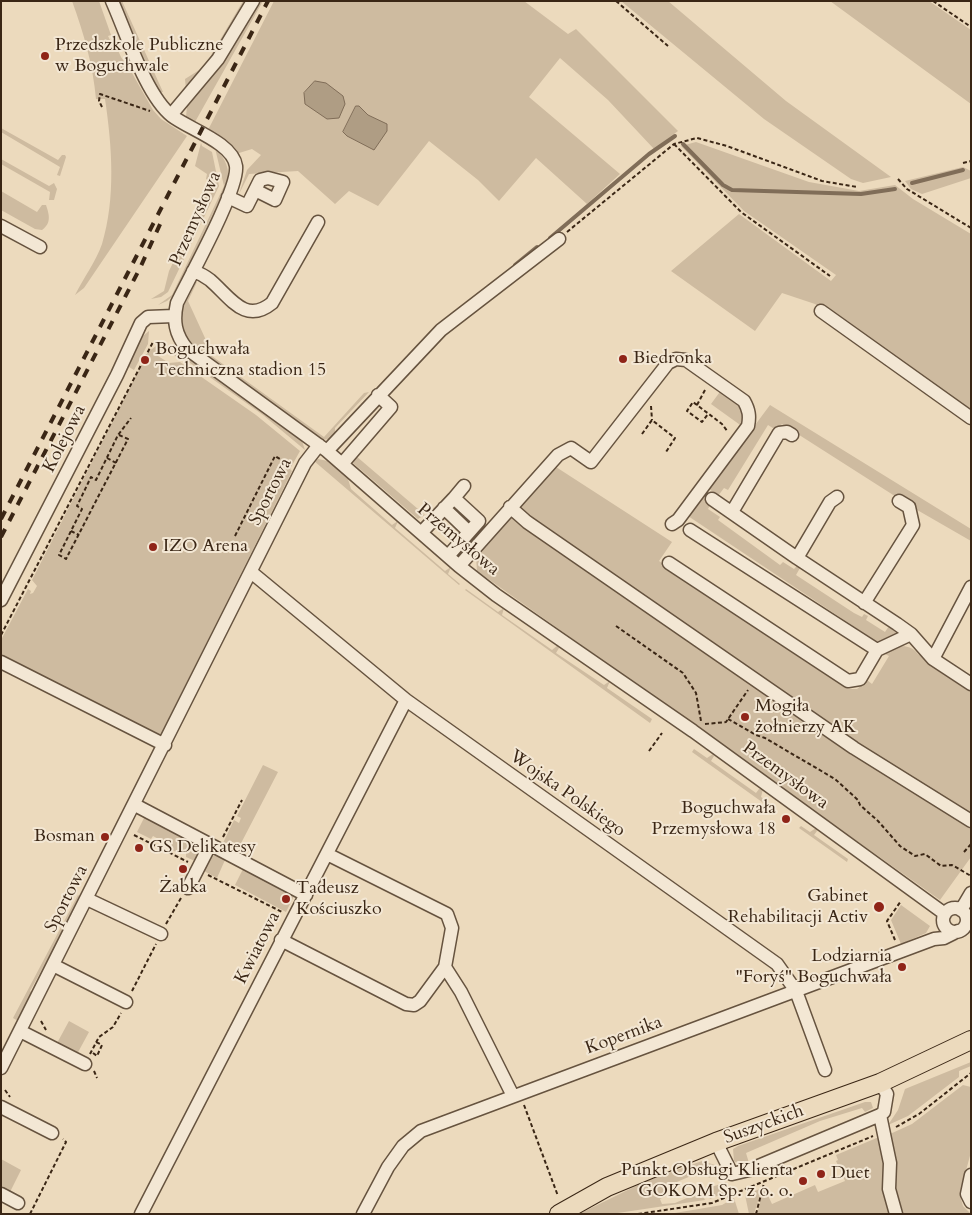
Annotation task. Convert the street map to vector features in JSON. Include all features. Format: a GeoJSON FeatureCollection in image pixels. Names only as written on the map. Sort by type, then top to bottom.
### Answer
{"type":"FeatureCollection","features":[{"type":"Feature","properties":{"kind":"highway","name":"Suszyckich"},"geometry":{"type":"LineString","coordinates":[[559,1214],[607,1187],[716,1142],[880,1083],[971,1040]]}},
{"type":"Feature","properties":{"kind":"street","name":"Przemysłowa"},"geometry":{"type":"LineString","coordinates":[[112,1],[156,97],[171,115],[231,154],[236,170],[228,197],[178,303],[174,316],[178,338],[187,348],[323,448],[459,566],[496,595],[692,732],[945,918]]}},
{"type":"Feature","properties":{"kind":"street"},"geometry":{"type":"LineString","coordinates":[[171,115],[218,59],[253,1]]}},
{"type":"Feature","properties":{"kind":"street"},"geometry":{"type":"LineString","coordinates":[[228,197],[247,206],[255,190]]}},
{"type":"Feature","properties":{"kind":"street"},"geometry":{"type":"LineString","coordinates":[[193,270],[208,278],[233,302],[248,312],[261,311],[272,303],[318,222]]}},
{"type":"Feature","properties":{"kind":"street"},"geometry":{"type":"LineString","coordinates":[[1,226],[40,246]]}},
{"type":"Feature","properties":{"kind":"street","name":"Sportowa"},"geometry":{"type":"LineString","coordinates":[[1,1068],[135,805],[305,463],[378,395],[441,330],[559,239]]}},
{"type":"Feature","properties":{"kind":"street"},"geometry":{"type":"LineString","coordinates":[[820,311],[971,418]]}},
{"type":"Feature","properties":{"kind":"street","name":"Kolejowa"},"geometry":{"type":"LineString","coordinates":[[1,600],[117,375],[141,323],[148,317],[174,316]]}},
{"type":"Feature","properties":{"kind":"street"},"geometry":{"type":"LineString","coordinates":[[459,566],[550,462],[571,448],[592,462],[668,363],[676,359],[686,360],[744,401],[749,410],[750,418],[748,426],[715,472],[678,520],[672,524]]}},
{"type":"Feature","properties":{"kind":"street"},"geometry":{"type":"LineString","coordinates":[[342,464],[391,407],[378,395]]}},
{"type":"Feature","properties":{"kind":"street"},"geometry":{"type":"LineString","coordinates":[[732,512],[779,433],[787,432],[792,435]]}},
{"type":"Feature","properties":{"kind":"street"},"geometry":{"type":"LineString","coordinates":[[421,533],[464,486]]}},
{"type":"Feature","properties":{"kind":"street"},"geometry":{"type":"LineString","coordinates":[[797,558],[830,502],[837,496]]}},
{"type":"Feature","properties":{"kind":"street"},"geometry":{"type":"LineString","coordinates":[[448,556],[479,520],[454,498]]}},
{"type":"Feature","properties":{"kind":"street"},"geometry":{"type":"LineString","coordinates":[[712,498],[797,558],[911,634],[934,659],[971,684]]}},
{"type":"Feature","properties":{"kind":"street"},"geometry":{"type":"LineString","coordinates":[[864,603],[913,525],[909,508],[899,501]]}},
{"type":"Feature","properties":{"kind":"street"},"geometry":{"type":"LineString","coordinates":[[510,507],[527,522],[854,748],[971,821]]}},
{"type":"Feature","properties":{"kind":"street"},"geometry":{"type":"LineString","coordinates":[[444,508],[469,532]]}},
{"type":"Feature","properties":{"kind":"street"},"geometry":{"type":"LineString","coordinates":[[690,530],[877,650]]}},
{"type":"Feature","properties":{"kind":"street"},"geometry":{"type":"LineString","coordinates":[[669,563],[848,681],[860,679],[877,650],[911,634]]}},
{"type":"Feature","properties":{"kind":"street","name":"Wojska Polskiego"},"geometry":{"type":"LineString","coordinates":[[251,572],[406,700],[775,963],[796,991],[825,1070]]}},
{"type":"Feature","properties":{"kind":"street"},"geometry":{"type":"LineString","coordinates":[[934,659],[971,587]]}},
{"type":"Feature","properties":{"kind":"street"},"geometry":{"type":"LineString","coordinates":[[1,662],[165,745]]}},
{"type":"Feature","properties":{"kind":"street","name":"Kwiatowa"},"geometry":{"type":"LineString","coordinates":[[142,1214],[406,700]]}},
{"type":"Feature","properties":{"kind":"street"},"geometry":{"type":"LineString","coordinates":[[135,805],[215,844],[306,895]]}},
{"type":"Feature","properties":{"kind":"street"},"geometry":{"type":"LineString","coordinates":[[188,888],[198,868],[215,844]]}},
{"type":"Feature","properties":{"kind":"street"},"geometry":{"type":"LineString","coordinates":[[282,940],[406,1004],[414,1004],[420,1000],[445,967],[452,928],[447,914],[327,854]]}},
{"type":"Feature","properties":{"kind":"street"},"geometry":{"type":"LineString","coordinates":[[945,918],[948,929],[964,931],[966,924],[965,913],[971,893]]}},
{"type":"Feature","properties":{"kind":"street"},"geometry":{"type":"LineString","coordinates":[[87,899],[161,934]]}},
{"type":"Feature","properties":{"kind":"street"},"geometry":{"type":"LineString","coordinates":[[934,939],[945,918],[954,908],[965,913]]}},
{"type":"Feature","properties":{"kind":"street","name":"Kopernika"},"geometry":{"type":"LineString","coordinates":[[363,1214],[388,1167],[402,1146],[421,1131],[518,1098],[934,939],[944,938],[964,931]]}},
{"type":"Feature","properties":{"kind":"street"},"geometry":{"type":"LineString","coordinates":[[53,965],[126,1002]]}},
{"type":"Feature","properties":{"kind":"street"},"geometry":{"type":"LineString","coordinates":[[445,967],[461,992],[518,1098]]}},
{"type":"Feature","properties":{"kind":"street"},"geometry":{"type":"LineString","coordinates":[[20,1031],[85,1064]]}},
{"type":"Feature","properties":{"kind":"street"},"geometry":{"type":"LineString","coordinates":[[880,1083],[887,1094],[882,1113],[890,1163],[889,1189],[896,1214]]}},
{"type":"Feature","properties":{"kind":"street"},"geometry":{"type":"LineString","coordinates":[[1,1107],[52,1133]]}},
{"type":"Feature","properties":{"kind":"street"},"geometry":{"type":"LineString","coordinates":[[716,1142],[732,1174],[749,1170],[882,1113]]}},
{"type":"Feature","properties":{"kind":"street"},"geometry":{"type":"LineString","coordinates":[[971,1175],[967,1194],[971,1202]]}},
{"type":"Feature","properties":{"kind":"street"},"geometry":{"type":"LineString","coordinates":[[1,1194],[18,1203]]}},
{"type":"Feature","properties":{"kind":"path"},"geometry":{"type":"LineString","coordinates":[[616,1],[668,46]]}},
{"type":"Feature","properties":{"kind":"path"},"geometry":{"type":"LineString","coordinates":[[933,1],[971,27]]}},
{"type":"Feature","properties":{"kind":"path"},"geometry":{"type":"LineString","coordinates":[[102,107],[99,101],[100,94],[154,113]]}},
{"type":"Feature","properties":{"kind":"path"},"geometry":{"type":"LineString","coordinates":[[559,239],[674,144],[697,138],[727,146],[822,182],[857,187]]}},
{"type":"Feature","properties":{"kind":"path"},"geometry":{"type":"LineString","coordinates":[[674,144],[741,212],[830,276]]}},
{"type":"Feature","properties":{"kind":"path"},"geometry":{"type":"LineString","coordinates":[[963,163],[971,161]]}},
{"type":"Feature","properties":{"kind":"path"},"geometry":{"type":"LineString","coordinates":[[898,179],[907,189],[971,228]]}},
{"type":"Feature","properties":{"kind":"path"},"geometry":{"type":"LineString","coordinates":[[1,634],[153,342]]}},
{"type":"Feature","properties":{"kind":"path"},"geometry":{"type":"LineString","coordinates":[[697,406],[705,393],[705,387]]}},
{"type":"Feature","properties":{"kind":"path"},"geometry":{"type":"LineString","coordinates":[[642,434],[652,420],[650,400]]}},
{"type":"Feature","properties":{"kind":"path"},"geometry":{"type":"LineString","coordinates":[[708,414],[702,422],[687,411],[693,402],[722,424],[729,435]]}},
{"type":"Feature","properties":{"kind":"path"},"geometry":{"type":"LineString","coordinates":[[119,435],[128,439],[66,560],[59,556],[82,509],[77,506],[91,478],[96,480],[119,435],[131,418]]}},
{"type":"Feature","properties":{"kind":"path"},"geometry":{"type":"LineString","coordinates":[[652,420],[675,438],[666,452]]}},
{"type":"Feature","properties":{"kind":"path"},"geometry":{"type":"LineString","coordinates":[[272,454],[295,469]]}},
{"type":"Feature","properties":{"kind":"path"},"geometry":{"type":"LineString","coordinates":[[234,536],[275,456]]}},
{"type":"Feature","properties":{"kind":"path"},"geometry":{"type":"LineString","coordinates":[[107,458],[116,463]]}},
{"type":"Feature","properties":{"kind":"path"},"geometry":{"type":"LineString","coordinates":[[71,531],[79,535]]}},
{"type":"Feature","properties":{"kind":"path"},"geometry":{"type":"LineString","coordinates":[[616,626],[683,672],[696,693],[701,721],[706,724],[726,722],[755,679]]}},
{"type":"Feature","properties":{"kind":"path"},"geometry":{"type":"LineString","coordinates":[[728,719],[756,736],[766,738],[835,778],[900,846],[914,856],[925,854],[941,866],[952,865],[971,876]]}},
{"type":"Feature","properties":{"kind":"path"},"geometry":{"type":"LineString","coordinates":[[697,725],[701,721]]}},
{"type":"Feature","properties":{"kind":"path"},"geometry":{"type":"LineString","coordinates":[[649,751],[662,733]]}},
{"type":"Feature","properties":{"kind":"path"},"geometry":{"type":"LineString","coordinates":[[215,844],[242,800]]}},
{"type":"Feature","properties":{"kind":"path"},"geometry":{"type":"LineString","coordinates":[[134,835],[287,914]]}},
{"type":"Feature","properties":{"kind":"path"},"geometry":{"type":"LineString","coordinates":[[964,852],[971,844]]}},
{"type":"Feature","properties":{"kind":"path"},"geometry":{"type":"LineString","coordinates":[[97,1078],[93,1071],[85,1064],[99,1037],[113,1027],[183,892],[188,888]]}},
{"type":"Feature","properties":{"kind":"path"},"geometry":{"type":"LineString","coordinates":[[898,947],[887,921],[901,900]]}},
{"type":"Feature","properties":{"kind":"path"},"geometry":{"type":"LineString","coordinates":[[91,1052],[97,1056],[104,1041]]}},
{"type":"Feature","properties":{"kind":"path"},"geometry":{"type":"LineString","coordinates":[[96,1042],[102,1045]]}},
{"type":"Feature","properties":{"kind":"path"},"geometry":{"type":"LineString","coordinates":[[894,1127],[919,1114],[971,1073]]}},
{"type":"Feature","properties":{"kind":"path"},"geometry":{"type":"LineString","coordinates":[[967,1076],[971,1078]]}},
{"type":"Feature","properties":{"kind":"path"},"geometry":{"type":"LineString","coordinates":[[518,1098],[558,1194]]}},
{"type":"Feature","properties":{"kind":"path"},"geometry":{"type":"LineString","coordinates":[[30,1214],[66,1142],[52,1133]]}},
{"type":"Feature","properties":{"kind":"path"},"geometry":{"type":"LineString","coordinates":[[638,1214],[712,1203],[878,1134]]}},
{"type":"Feature","properties":{"kind":"path"},"geometry":{"type":"LineString","coordinates":[[756,1214],[764,1183]]}},
{"type":"Feature","properties":{"kind":"shaded area"},"geometry":{"type":"Polygon","coordinates":[[[72,1],[99,1],[111,35],[108,36],[111,42],[114,42],[153,110],[161,119],[187,136],[84,288],[75,295],[102,244],[111,190],[111,153],[105,99],[96,99],[93,74],[72,1]]]}},
{"type":"Feature","properties":{"kind":"shaded area"},"geometry":{"type":"Polygon","coordinates":[[[118,1],[122,1],[163,92],[159,92],[118,1]]]}},
{"type":"Feature","properties":{"kind":"shaded area"},"geometry":{"type":"Polygon","coordinates":[[[243,1],[247,1],[211,61],[186,90],[185,79],[204,67],[243,1]]]}},
{"type":"Feature","properties":{"kind":"shaded area"},"geometry":{"type":"Polygon","coordinates":[[[257,1],[263,1],[195,122],[186,117],[187,106],[217,68],[257,1]]]}},
{"type":"Feature","properties":{"kind":"shaded area"},"geometry":{"type":"Polygon","coordinates":[[[274,1],[524,1],[568,34],[576,29],[678,131],[654,149],[608,100],[560,58],[529,97],[620,174],[587,204],[536,158],[499,201],[478,180],[429,141],[378,206],[349,191],[335,204],[298,171],[249,174],[239,194],[247,170],[261,155],[252,149],[239,153],[233,146],[208,130],[274,1]]]}},
{"type":"Feature","properties":{"kind":"shaded area"},"geometry":{"type":"Polygon","coordinates":[[[621,1],[668,1],[786,101],[891,177],[863,183],[851,179],[764,119],[621,1]]]}},
{"type":"Feature","properties":{"kind":"shaded area"},"geometry":{"type":"Polygon","coordinates":[[[830,1],[929,1],[971,30],[971,104],[830,1]]]}},
{"type":"Feature","properties":{"kind":"shaded area"},"geometry":{"type":"Polygon","coordinates":[[[315,81],[326,83],[343,96],[345,104],[339,118],[327,119],[305,104],[304,93],[315,81]]]}},
{"type":"Feature","properties":{"kind":"shaded area"},"geometry":{"type":"Polygon","coordinates":[[[356,106],[359,106],[368,115],[387,124],[387,131],[374,150],[343,132],[356,106]]]}},
{"type":"Feature","properties":{"kind":"shaded area"},"geometry":{"type":"Polygon","coordinates":[[[1,128],[58,160],[62,155],[65,155],[60,176],[57,175],[60,167],[1,132],[1,128]]]}},
{"type":"Feature","properties":{"kind":"shaded area"},"geometry":{"type":"Polygon","coordinates":[[[696,142],[809,182],[859,191],[895,185],[913,199],[971,234],[971,412],[815,304],[782,293],[755,331],[671,271],[739,214],[831,281],[836,275],[744,211],[681,146],[696,142]]]}},
{"type":"Feature","properties":{"kind":"shaded area"},"geometry":{"type":"Polygon","coordinates":[[[201,143],[202,146],[212,152],[219,186],[168,292],[161,297],[151,299],[164,291],[169,271],[208,190],[210,181],[206,179],[207,174],[195,166],[201,143]]]}},
{"type":"Feature","properties":{"kind":"shaded area"},"geometry":{"type":"Polygon","coordinates":[[[215,148],[222,156],[228,169],[227,184],[175,294],[167,301],[158,305],[172,295],[224,186],[215,148]]]}},
{"type":"Feature","properties":{"kind":"shaded area"},"geometry":{"type":"Polygon","coordinates":[[[1,159],[49,186],[54,183],[57,189],[54,200],[49,200],[50,192],[1,164],[1,159]]]}},
{"type":"Feature","properties":{"kind":"shaded area"},"geometry":{"type":"Polygon","coordinates":[[[963,167],[971,171],[971,178],[922,194],[911,189],[905,181],[963,167]]]}},
{"type":"Feature","properties":{"kind":"shaded area"},"geometry":{"type":"Polygon","coordinates":[[[1,191],[37,212],[42,205],[46,205],[49,218],[45,227],[42,230],[35,229],[1,210],[1,191]]]}},
{"type":"Feature","properties":{"kind":"shaded area"},"geometry":{"type":"Polygon","coordinates":[[[197,282],[188,301],[211,351],[209,354],[324,437],[364,393],[369,392],[335,428],[335,434],[330,439],[321,440],[188,340],[183,326],[183,312],[193,283],[197,282]]]}},
{"type":"Feature","properties":{"kind":"shaded area"},"geometry":{"type":"Polygon","coordinates":[[[149,331],[148,344],[134,370],[129,367],[129,364],[143,336],[149,331]]]}},
{"type":"Feature","properties":{"kind":"shaded area","name":"IZO Arena"},"geometry":{"type":"Polygon","coordinates":[[[156,346],[161,348],[158,356],[169,363],[180,362],[256,415],[300,451],[290,469],[292,471],[159,738],[1,659],[1,640],[28,589],[31,591],[30,594],[33,593],[37,586],[32,580],[148,352],[156,346]]]}},
{"type":"Feature","properties":{"kind":"shaded area"},"geometry":{"type":"Polygon","coordinates":[[[177,352],[182,353],[295,435],[302,441],[305,450],[263,415],[183,358],[174,356],[177,352]]]}},
{"type":"Feature","properties":{"kind":"shaded area"},"geometry":{"type":"Polygon","coordinates":[[[722,389],[744,407],[743,427],[711,404],[722,389]]]}},
{"type":"Feature","properties":{"kind":"shaded area"},"geometry":{"type":"Polygon","coordinates":[[[770,405],[971,529],[971,541],[912,507],[782,424],[776,430],[768,425],[728,490],[724,488],[718,496],[708,488],[770,405]]]}},
{"type":"Feature","properties":{"kind":"shaded area"},"geometry":{"type":"Polygon","coordinates":[[[356,456],[425,515],[418,519],[353,463],[356,456]]]}},
{"type":"Feature","properties":{"kind":"shaded area"},"geometry":{"type":"Polygon","coordinates":[[[318,459],[328,461],[348,479],[351,489],[392,525],[398,521],[395,528],[445,571],[451,567],[448,574],[460,584],[459,585],[314,461],[318,459]]]}},
{"type":"Feature","properties":{"kind":"shaded area"},"geometry":{"type":"Polygon","coordinates":[[[556,467],[672,542],[659,561],[849,689],[857,689],[867,680],[872,684],[889,656],[883,653],[901,646],[914,650],[971,689],[971,857],[940,900],[477,571],[476,557],[556,467]]]}},
{"type":"Feature","properties":{"kind":"shaded area"},"geometry":{"type":"Polygon","coordinates":[[[702,497],[711,503],[708,509],[720,517],[718,520],[780,565],[783,562],[794,569],[798,565],[800,568],[796,575],[854,613],[862,617],[864,614],[868,616],[866,620],[885,632],[889,626],[899,631],[898,635],[884,643],[877,642],[688,516],[702,497]]]}},
{"type":"Feature","properties":{"kind":"shaded area"},"geometry":{"type":"Polygon","coordinates":[[[465,590],[498,612],[504,608],[502,615],[552,650],[558,645],[559,648],[556,653],[604,685],[610,681],[607,688],[652,719],[650,723],[465,590]]]}},
{"type":"Feature","properties":{"kind":"shaded area"},"geometry":{"type":"Polygon","coordinates":[[[694,749],[707,758],[713,754],[714,756],[711,761],[756,793],[759,789],[763,789],[761,797],[771,804],[769,807],[692,752],[694,749]]]}},
{"type":"Feature","properties":{"kind":"shaded area"},"geometry":{"type":"Polygon","coordinates":[[[263,765],[278,772],[237,851],[223,843],[234,820],[239,823],[241,818],[237,816],[263,765]]]}},
{"type":"Feature","properties":{"kind":"shaded area"},"geometry":{"type":"Polygon","coordinates":[[[145,816],[197,843],[201,853],[197,862],[186,857],[186,853],[178,849],[176,852],[161,844],[162,841],[153,836],[151,839],[137,832],[145,816]]]}},
{"type":"Feature","properties":{"kind":"shaded area"},"geometry":{"type":"Polygon","coordinates":[[[801,826],[810,832],[816,828],[817,831],[814,835],[848,859],[847,862],[799,828],[801,826]]]}},
{"type":"Feature","properties":{"kind":"shaded area"},"geometry":{"type":"Polygon","coordinates":[[[218,854],[225,860],[217,878],[202,870],[207,858],[218,854]]]}},
{"type":"Feature","properties":{"kind":"shaded area"},"geometry":{"type":"Polygon","coordinates":[[[244,867],[293,893],[294,896],[286,912],[235,885],[244,867]]]}},
{"type":"Feature","properties":{"kind":"shaded area"},"geometry":{"type":"Polygon","coordinates":[[[78,895],[82,898],[30,991],[33,993],[18,1021],[13,1018],[78,895]]]}},
{"type":"Feature","properties":{"kind":"shaded area"},"geometry":{"type":"Polygon","coordinates":[[[901,905],[930,926],[926,933],[901,944],[891,920],[901,905]]]}},
{"type":"Feature","properties":{"kind":"shaded area"},"geometry":{"type":"Polygon","coordinates":[[[69,1021],[89,1032],[76,1056],[56,1045],[69,1021]]]}},
{"type":"Feature","properties":{"kind":"shaded area"},"geometry":{"type":"Polygon","coordinates":[[[971,1062],[971,1066],[959,1071],[959,1077],[908,1116],[888,1125],[898,1110],[905,1089],[971,1062]]]}},
{"type":"Feature","properties":{"kind":"shaded area"},"geometry":{"type":"Polygon","coordinates":[[[963,1085],[971,1087],[971,1152],[961,1189],[961,1199],[963,1206],[971,1214],[757,1214],[764,1187],[772,1204],[815,1185],[818,1192],[845,1181],[836,1161],[838,1160],[836,1155],[879,1137],[884,1158],[883,1164],[888,1166],[890,1134],[912,1124],[963,1085]]]}},
{"type":"Feature","properties":{"kind":"shaded area"},"geometry":{"type":"Polygon","coordinates":[[[865,1102],[871,1102],[873,1108],[865,1112],[862,1108],[820,1121],[746,1153],[749,1163],[740,1165],[734,1161],[733,1149],[738,1146],[865,1102]]]}},
{"type":"Feature","properties":{"kind":"shaded area"},"geometry":{"type":"Polygon","coordinates":[[[1,1159],[21,1170],[9,1194],[1,1190],[1,1159]]]}},
{"type":"Feature","properties":{"kind":"shaded area"},"geometry":{"type":"Polygon","coordinates":[[[702,1161],[715,1165],[715,1173],[709,1178],[705,1170],[665,1187],[668,1195],[660,1199],[662,1204],[675,1203],[701,1192],[705,1200],[611,1214],[579,1214],[646,1181],[702,1161]]]}},
{"type":"Feature","properties":{"kind":"shaded area"},"geometry":{"type":"Polygon","coordinates":[[[726,1182],[731,1190],[710,1199],[706,1189],[726,1182]]]}},
{"type":"Feature","properties":{"kind":"shaded area"},"geometry":{"type":"Polygon","coordinates":[[[762,1188],[754,1214],[749,1214],[745,1195],[762,1188]]]}},
{"type":"Feature","properties":{"kind":"shaded area"},"geometry":{"type":"Polygon","coordinates":[[[734,1198],[739,1214],[669,1214],[722,1205],[734,1198]]]}},
{"type":"Feature","properties":{"kind":"waterway"},"geometry":{"type":"LineString","coordinates":[[550,238],[649,154],[675,136]]}},
{"type":"Feature","properties":{"kind":"waterway"},"geometry":{"type":"LineString","coordinates":[[683,144],[723,185],[732,190],[861,194],[895,189]]}},
{"type":"Feature","properties":{"kind":"waterway"},"geometry":{"type":"LineString","coordinates":[[912,183],[963,170]]}},
{"type":"Feature","properties":{"kind":"waterway"},"geometry":{"type":"LineString","coordinates":[[515,265],[537,247]]}},
{"type":"Feature","properties":{"kind":"railway"},"geometry":{"type":"LineString","coordinates":[[1,519],[268,1]]}},
{"type":"Feature","properties":{"kind":"railway"},"geometry":{"type":"LineString","coordinates":[[1,537],[140,268],[162,220]]}},
{"type":"Feature","properties":{"kind":"place","name":"Przedszkole Publiczne w Boguchwale"},"geometry":{"type":"Point","coordinates":[45,56]}},
{"type":"Feature","properties":{"kind":"place","name":"Biedronka"},"geometry":{"type":"Point","coordinates":[623,359]}},
{"type":"Feature","properties":{"kind":"place","name":"Boguchwała Techniczna stadion 15"},"geometry":{"type":"Point","coordinates":[145,360]}},
{"type":"Feature","properties":{"kind":"place","name":"IZO Arena"},"geometry":{"type":"Point","coordinates":[153,547]}},
{"type":"Feature","properties":{"kind":"place","name":"Mogiła żołnierzy AK"},"geometry":{"type":"Point","coordinates":[745,717]}},
{"type":"Feature","properties":{"kind":"place","name":"Boguchwała Przemysłowa 18"},"geometry":{"type":"Point","coordinates":[786,819]}},
{"type":"Feature","properties":{"kind":"place","name":"Bosman"},"geometry":{"type":"Point","coordinates":[105,837]}},
{"type":"Feature","properties":{"kind":"place","name":"GS Delikatesy"},"geometry":{"type":"Point","coordinates":[139,848]}},
{"type":"Feature","properties":{"kind":"place","name":"Żabka"},"geometry":{"type":"Point","coordinates":[183,869]}},
{"type":"Feature","properties":{"kind":"place","name":"Tadeusz Kościuszko"},"geometry":{"type":"Point","coordinates":[286,899]}},
{"type":"Feature","properties":{"kind":"place","name":"Gabinet Rehabilitacji Activ"},"geometry":{"type":"Point","coordinates":[879,907]}},
{"type":"Feature","properties":{"kind":"place","name":"Lodziarnia \"Foryś\" Boguchwała"},"geometry":{"type":"Point","coordinates":[902,967]}},
{"type":"Feature","properties":{"kind":"place","name":"Duet"},"geometry":{"type":"Point","coordinates":[821,1174]}},
{"type":"Feature","properties":{"kind":"place","name":"Punkt Obsługi Klienta GOKOM Sp. z o. o."},"geometry":{"type":"Point","coordinates":[803,1181]}}]}
